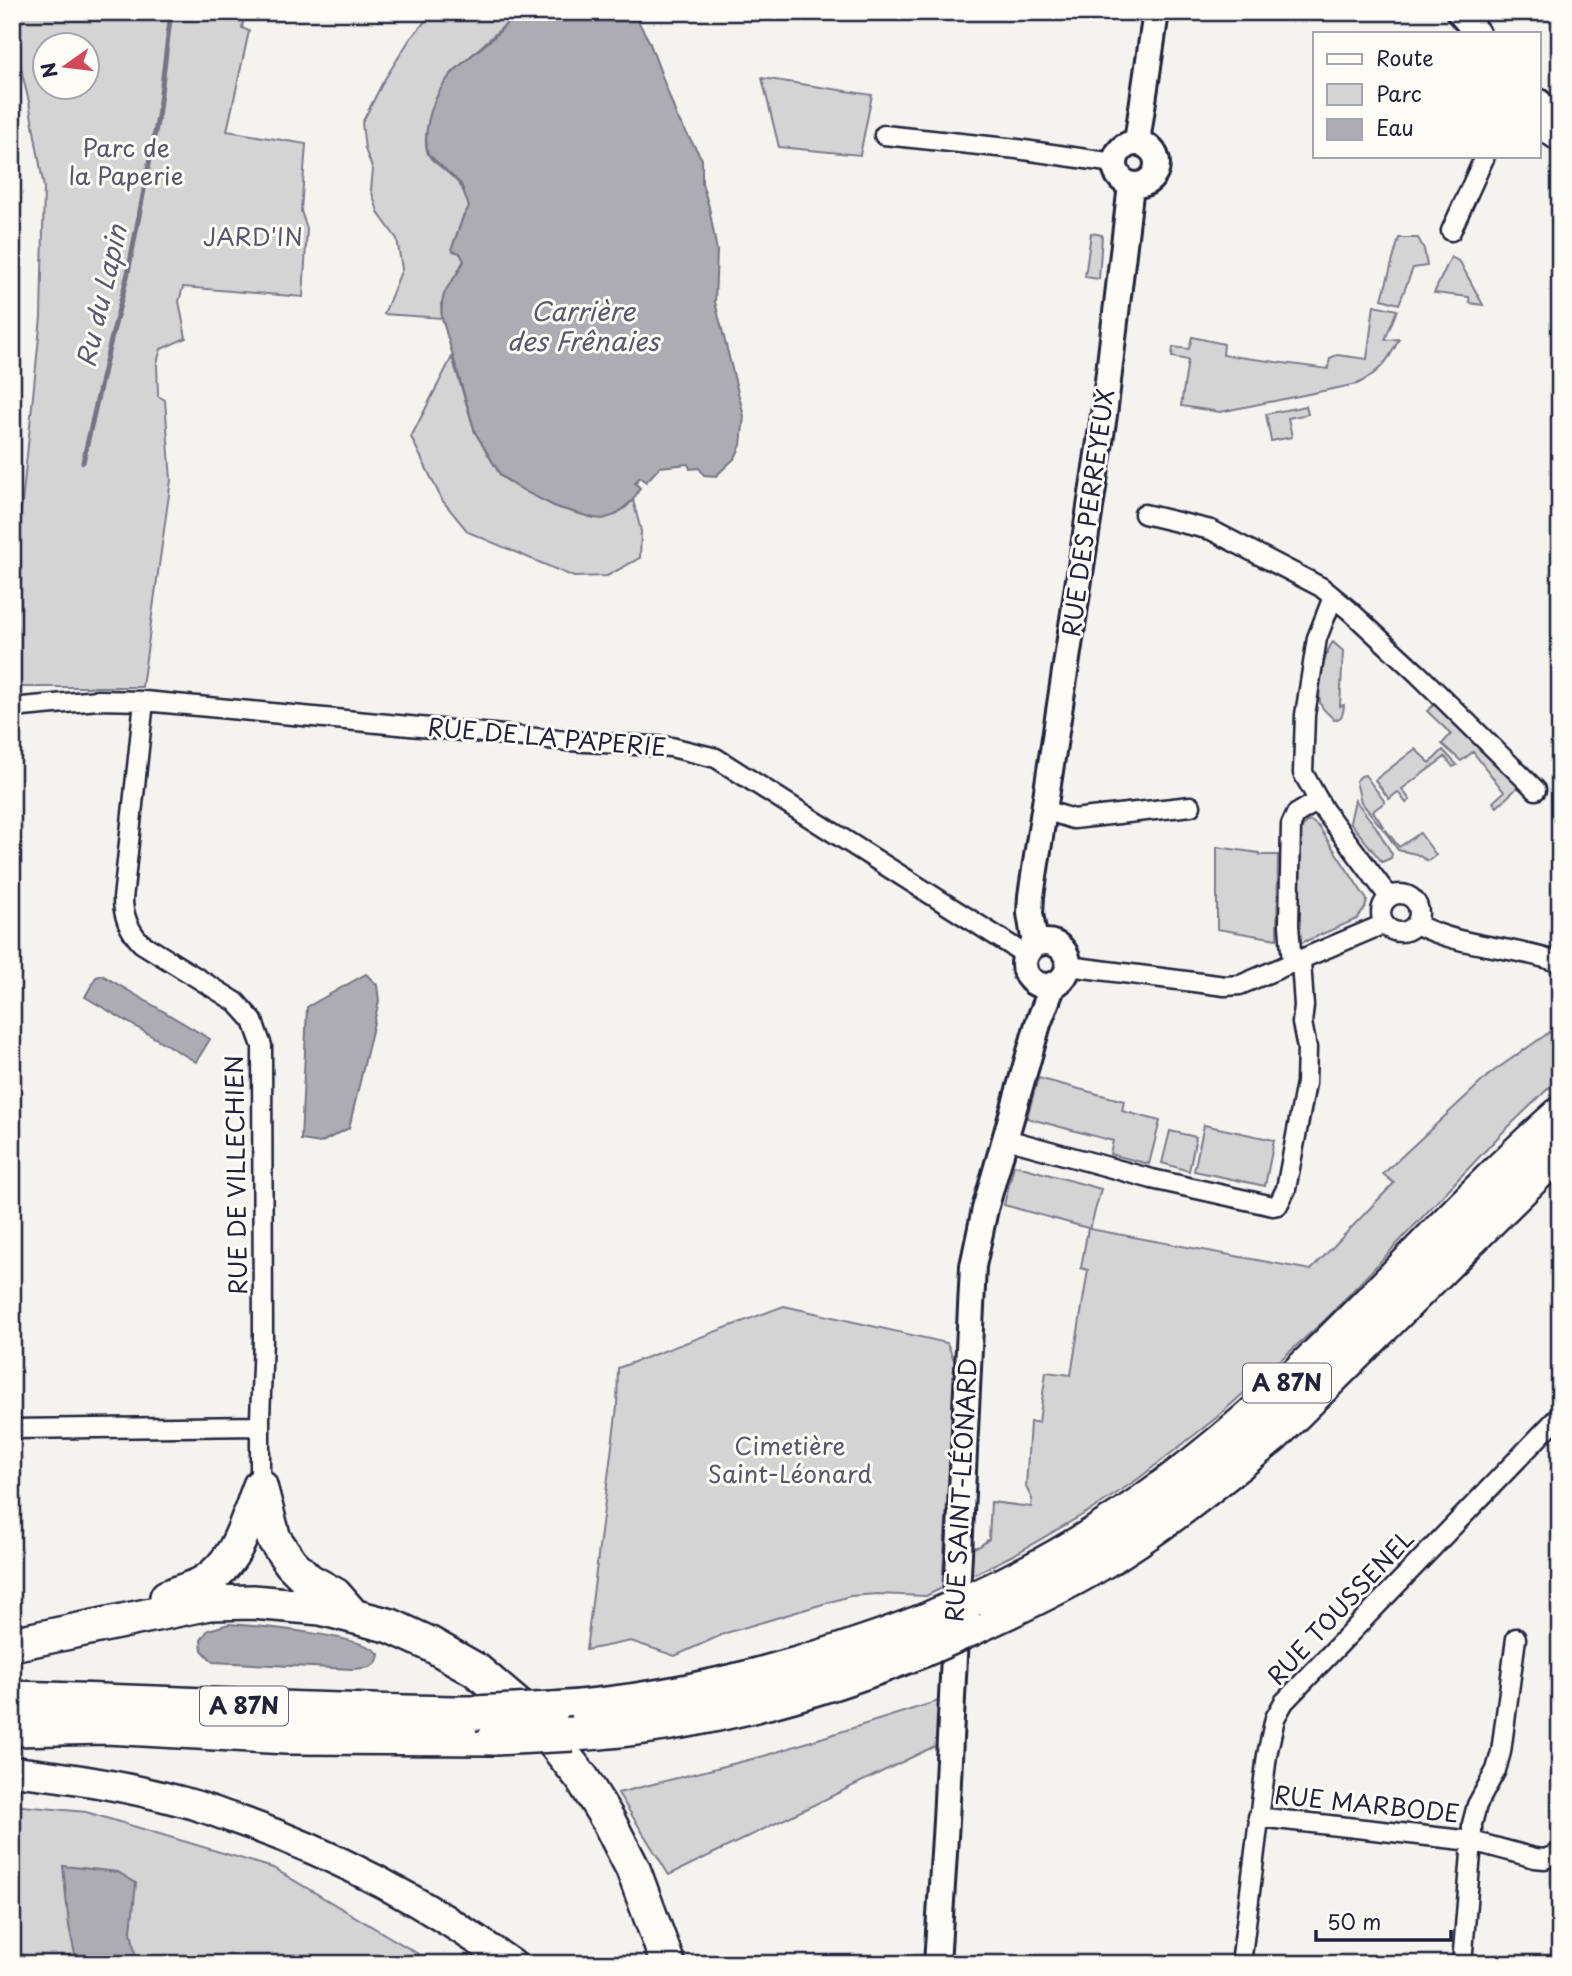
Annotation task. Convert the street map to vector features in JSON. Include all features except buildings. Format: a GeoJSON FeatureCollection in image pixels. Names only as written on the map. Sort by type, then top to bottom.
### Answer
{"type":"FeatureCollection","features":[{"type":"Feature","properties":{"kind":"highway"},"geometry":{"type":"LineString","coordinates":[[1447,1223],[1560,1094]]}},
{"type":"Feature","properties":{"kind":"highway","name":"A 87N"},"geometry":{"type":"LineString","coordinates":[[12,1729],[107,1727],[286,1737],[562,1722],[645,1698],[714,1685],[924,1635],[972,1614],[1196,1462],[1272,1397],[1517,1152],[1560,1114]]}},
{"type":"Feature","properties":{"kind":"highway","name":"A 87N"},"geometry":{"type":"LineString","coordinates":[[972,1614],[1026,1603],[1096,1567],[1164,1522],[1226,1475],[1273,1436],[1560,1151]]}},
{"type":"Feature","properties":{"kind":"highway"},"geometry":{"type":"LineString","coordinates":[[260,1486],[274,1539],[291,1563],[308,1580],[335,1595],[353,1615]]}},
{"type":"Feature","properties":{"kind":"highway"},"geometry":{"type":"LineString","coordinates":[[121,1621],[142,1604],[202,1584],[227,1564],[241,1540],[260,1486]]}},
{"type":"Feature","properties":{"kind":"highway"},"geometry":{"type":"LineString","coordinates":[[12,1644],[209,1603],[285,1603],[353,1615],[430,1644],[476,1670],[517,1705],[555,1744],[582,1778],[608,1820],[633,1869],[668,1964]]}},
{"type":"Feature","properties":{"kind":"highway","name":"A 87N"},"geometry":{"type":"LineString","coordinates":[[12,1698],[485,1726]]}},
{"type":"Feature","properties":{"kind":"main road"},"geometry":{"type":"LineString","coordinates":[[12,1771],[101,1783],[182,1801],[288,1837],[374,1879],[459,1926],[512,1964]]}},
{"type":"Feature","properties":{"kind":"street"},"geometry":{"type":"LineString","coordinates":[[1137,142],[1156,12]]}},
{"type":"Feature","properties":{"kind":"street"},"geometry":{"type":"LineString","coordinates":[[1447,12],[1463,32]]}},
{"type":"Feature","properties":{"kind":"street"},"geometry":{"type":"LineString","coordinates":[[1459,12],[1476,32]]}},
{"type":"Feature","properties":{"kind":"street"},"geometry":{"type":"LineString","coordinates":[[884,135],[1017,149],[1114,163]]}},
{"type":"Feature","properties":{"kind":"street"},"geometry":{"type":"LineString","coordinates":[[1137,142],[1151,149],[1157,165],[1155,174],[1149,181],[1131,185],[1117,174],[1114,163],[1121,149],[1137,142]]}},
{"type":"Feature","properties":{"kind":"street"},"geometry":{"type":"LineString","coordinates":[[1451,231],[1484,158]]}},
{"type":"Feature","properties":{"kind":"street","name":"RUE DES PERREYEUX"},"geometry":{"type":"LineString","coordinates":[[1052,978],[1029,977],[1024,969],[1037,947],[1030,913],[1104,419],[1131,185]]}},
{"type":"Feature","properties":{"kind":"street"},"geometry":{"type":"LineString","coordinates":[[1144,514],[1212,530],[1308,579],[1333,597],[1419,675],[1536,790]]}},
{"type":"Feature","properties":{"kind":"street"},"geometry":{"type":"LineString","coordinates":[[1333,597],[1317,638],[1305,715],[1303,773],[1318,801],[1389,897]]}},
{"type":"Feature","properties":{"kind":"street","name":"RUE DE LA PAPERIE"},"geometry":{"type":"LineString","coordinates":[[12,708],[98,700],[144,701],[568,741],[671,747],[716,758],[1007,941],[1037,947]]}},
{"type":"Feature","properties":{"kind":"street","name":"RUE DE VILLECHIEN"},"geometry":{"type":"LineString","coordinates":[[144,701],[123,899],[126,919],[141,943],[236,1002],[253,1021],[262,1046],[263,1339],[260,1486]]}},
{"type":"Feature","properties":{"kind":"street"},"geometry":{"type":"LineString","coordinates":[[1006,1139],[1195,1189],[1273,1206],[1282,1201],[1306,1083],[1307,1048],[1302,1023],[1304,1006],[1289,925],[1291,825],[1296,814],[1318,801]]}},
{"type":"Feature","properties":{"kind":"street"},"geometry":{"type":"LineString","coordinates":[[1045,810],[1073,819],[1191,806]]}},
{"type":"Feature","properties":{"kind":"street"},"geometry":{"type":"LineString","coordinates":[[1403,893],[1414,899],[1420,911],[1416,924],[1410,929],[1398,932],[1384,924],[1382,907],[1389,897],[1403,893]]}},
{"type":"Feature","properties":{"kind":"street"},"geometry":{"type":"LineString","coordinates":[[1037,947],[1065,951],[1052,978],[1233,986],[1297,963],[1384,924]]}},
{"type":"Feature","properties":{"kind":"street"},"geometry":{"type":"LineString","coordinates":[[1416,924],[1448,939],[1542,956],[1560,963]]}},
{"type":"Feature","properties":{"kind":"street","name":"RUE SAINT-LÉONARD"},"geometry":{"type":"LineString","coordinates":[[937,1964],[947,1821],[973,1266],[985,1209],[1052,978]]}},
{"type":"Feature","properties":{"kind":"street","name":"RUE TOUSSENEL"},"geometry":{"type":"LineString","coordinates":[[1241,1964],[1270,1735],[1284,1702],[1560,1415]]}},
{"type":"Feature","properties":{"kind":"street"},"geometry":{"type":"LineString","coordinates":[[12,1429],[260,1426]]}},
{"type":"Feature","properties":{"kind":"street"},"geometry":{"type":"LineString","coordinates":[[1462,1964],[1472,1824],[1477,1805],[1496,1770],[1501,1752],[1516,1638]]}},
{"type":"Feature","properties":{"kind":"street","name":"RUE MARBODE"},"geometry":{"type":"LineString","coordinates":[[1258,1817],[1472,1841],[1535,1858],[1545,1859],[1560,1853]]}},
{"type":"Feature","properties":{"kind":"green space","name":"Parc de la Paperie"},"geometry":{"type":"Polygon","coordinates":[[[12,12],[245,12],[242,28],[249,31],[227,131],[306,144],[301,211],[307,229],[303,297],[183,287],[179,301],[186,338],[161,349],[157,363],[158,396],[165,400],[171,480],[142,687],[12,687],[12,546],[22,504],[41,317],[44,188],[29,102],[12,32],[12,12]]]}},
{"type":"Feature","properties":{"kind":"green space"},"geometry":{"type":"Polygon","coordinates":[[[433,12],[504,12],[507,23],[450,75],[427,127],[430,157],[460,185],[469,207],[452,248],[460,253],[464,260],[441,304],[442,318],[384,314],[402,269],[397,239],[379,214],[371,190],[373,170],[365,149],[362,123],[383,82],[410,39],[433,12]]]}},
{"type":"Feature","properties":{"kind":"green space"},"geometry":{"type":"Polygon","coordinates":[[[762,78],[872,95],[860,155],[779,147],[762,78]]]}},
{"type":"Feature","properties":{"kind":"green space"},"geometry":{"type":"Polygon","coordinates":[[[1091,233],[1102,235],[1099,279],[1085,277],[1091,233]]]}},
{"type":"Feature","properties":{"kind":"green space"},"geometry":{"type":"Polygon","coordinates":[[[1399,238],[1418,238],[1424,249],[1427,266],[1413,268],[1399,304],[1382,299],[1399,238]]]}},
{"type":"Feature","properties":{"kind":"green space"},"geometry":{"type":"Polygon","coordinates":[[[1451,257],[1460,262],[1483,305],[1470,303],[1469,297],[1434,293],[1451,257]]]}},
{"type":"Feature","properties":{"kind":"green space"},"geometry":{"type":"Polygon","coordinates":[[[1374,305],[1397,310],[1385,340],[1399,339],[1382,365],[1357,384],[1220,412],[1181,406],[1188,360],[1172,357],[1173,347],[1189,349],[1192,337],[1224,344],[1223,355],[1328,369],[1330,358],[1337,355],[1367,359],[1374,305]]]}},
{"type":"Feature","properties":{"kind":"green space"},"geometry":{"type":"Polygon","coordinates":[[[452,357],[475,432],[501,476],[556,507],[594,518],[625,508],[633,500],[641,531],[640,558],[607,576],[574,577],[468,532],[442,500],[411,437],[452,357]]]}},
{"type":"Feature","properties":{"kind":"green space"},"geometry":{"type":"Polygon","coordinates":[[[1306,406],[1308,414],[1288,418],[1292,437],[1271,441],[1266,414],[1306,406]]]}},
{"type":"Feature","properties":{"kind":"green space"},"geometry":{"type":"Polygon","coordinates":[[[1333,642],[1343,651],[1340,706],[1344,705],[1342,715],[1334,720],[1322,707],[1319,693],[1324,664],[1333,642]]]}},
{"type":"Feature","properties":{"kind":"green space"},"geometry":{"type":"Polygon","coordinates":[[[1436,703],[1521,784],[1497,807],[1493,802],[1504,792],[1473,752],[1461,761],[1442,744],[1451,734],[1427,711],[1436,703]]]}},
{"type":"Feature","properties":{"kind":"green space"},"geometry":{"type":"Polygon","coordinates":[[[1415,749],[1430,763],[1443,750],[1457,765],[1453,767],[1445,757],[1402,789],[1410,800],[1406,803],[1398,792],[1389,799],[1375,780],[1415,749]]]}},
{"type":"Feature","properties":{"kind":"green space"},"geometry":{"type":"Polygon","coordinates":[[[1365,775],[1385,802],[1373,811],[1382,828],[1361,802],[1356,781],[1365,775]]]}},
{"type":"Feature","properties":{"kind":"green space"},"geometry":{"type":"Polygon","coordinates":[[[1355,800],[1376,827],[1392,854],[1391,858],[1382,862],[1350,822],[1355,800]]]}},
{"type":"Feature","properties":{"kind":"green space"},"geometry":{"type":"Polygon","coordinates":[[[1311,821],[1319,827],[1367,900],[1357,919],[1299,944],[1293,932],[1299,927],[1301,830],[1311,821]]]}},
{"type":"Feature","properties":{"kind":"green space"},"geometry":{"type":"Polygon","coordinates":[[[1384,830],[1399,847],[1420,833],[1436,855],[1428,861],[1416,854],[1398,850],[1384,830]]]}},
{"type":"Feature","properties":{"kind":"green space"},"geometry":{"type":"Polygon","coordinates":[[[1217,847],[1260,855],[1278,855],[1277,939],[1217,929],[1217,847]]]}},
{"type":"Feature","properties":{"kind":"green space"},"geometry":{"type":"Polygon","coordinates":[[[1560,1025],[1560,1077],[1500,1135],[1326,1319],[1216,1418],[1138,1479],[1015,1554],[975,1574],[970,1573],[972,1548],[989,1539],[991,1502],[1031,1507],[1032,1499],[1026,1487],[1030,1422],[1039,1422],[1046,1372],[1071,1375],[1088,1270],[1081,1268],[1088,1228],[1004,1205],[1014,1165],[1101,1189],[1090,1229],[1311,1270],[1394,1183],[1383,1174],[1491,1073],[1560,1025]]]}},
{"type":"Feature","properties":{"kind":"green space"},"geometry":{"type":"Polygon","coordinates":[[[1038,1078],[1124,1101],[1122,1111],[1160,1121],[1149,1164],[1110,1154],[1113,1141],[1027,1118],[1038,1078]]]}},
{"type":"Feature","properties":{"kind":"green space"},"geometry":{"type":"Polygon","coordinates":[[[1204,1125],[1274,1140],[1265,1186],[1194,1171],[1204,1125]]]}},
{"type":"Feature","properties":{"kind":"green space"},"geometry":{"type":"Polygon","coordinates":[[[1170,1131],[1196,1137],[1189,1171],[1162,1163],[1170,1131]]]}},
{"type":"Feature","properties":{"kind":"green space","name":"Cimetière Saint-Léonard"},"geometry":{"type":"Polygon","coordinates":[[[784,1306],[947,1343],[955,1362],[942,1588],[926,1596],[850,1596],[726,1633],[675,1656],[631,1641],[586,1650],[617,1407],[618,1368],[784,1306]]]}},
{"type":"Feature","properties":{"kind":"green space"},"geometry":{"type":"Polygon","coordinates":[[[938,1701],[937,1745],[669,1875],[618,1793],[764,1756],[938,1701]]]}},
{"type":"Feature","properties":{"kind":"green space"},"geometry":{"type":"Polygon","coordinates":[[[12,1805],[86,1812],[273,1868],[435,1964],[12,1964],[12,1805]]]}},
{"type":"Feature","properties":{"kind":"water","name":"Carrière des Frênaies"},"geometry":{"type":"Polygon","coordinates":[[[516,12],[633,12],[649,41],[677,117],[702,159],[702,183],[717,251],[715,302],[744,416],[741,445],[735,458],[716,476],[704,475],[699,468],[690,469],[688,464],[660,467],[646,482],[640,477],[635,483],[640,488],[633,500],[615,515],[603,519],[556,507],[501,476],[475,432],[442,318],[445,292],[464,261],[460,253],[452,248],[469,207],[461,184],[428,154],[426,135],[430,114],[449,77],[497,34],[516,12]]]}},
{"type":"Feature","properties":{"kind":"water"},"geometry":{"type":"Polygon","coordinates":[[[366,974],[377,985],[379,1001],[349,1128],[320,1143],[301,1140],[307,1007],[366,974]]]}},
{"type":"Feature","properties":{"kind":"water"},"geometry":{"type":"Polygon","coordinates":[[[102,975],[210,1039],[196,1062],[85,997],[96,977],[102,975]]]}},
{"type":"Feature","properties":{"kind":"water"},"geometry":{"type":"Polygon","coordinates":[[[229,1624],[333,1637],[370,1647],[379,1654],[378,1659],[370,1667],[352,1669],[213,1662],[202,1650],[201,1640],[208,1630],[229,1624]]]}},
{"type":"Feature","properties":{"kind":"water"},"geometry":{"type":"Polygon","coordinates":[[[63,1866],[118,1872],[136,1883],[131,1931],[137,1964],[77,1964],[69,1926],[63,1866]]]}},
{"type":"Feature","properties":{"kind":"waterway","name":"Ru du Lapin"},"geometry":{"type":"LineString","coordinates":[[83,462],[128,273],[158,117],[171,12]]}},
{"type":"Feature","properties":{"kind":"park label","name":"JARD'IN"},"geometry":{"type":"Point","coordinates":[253,238]}}]}
